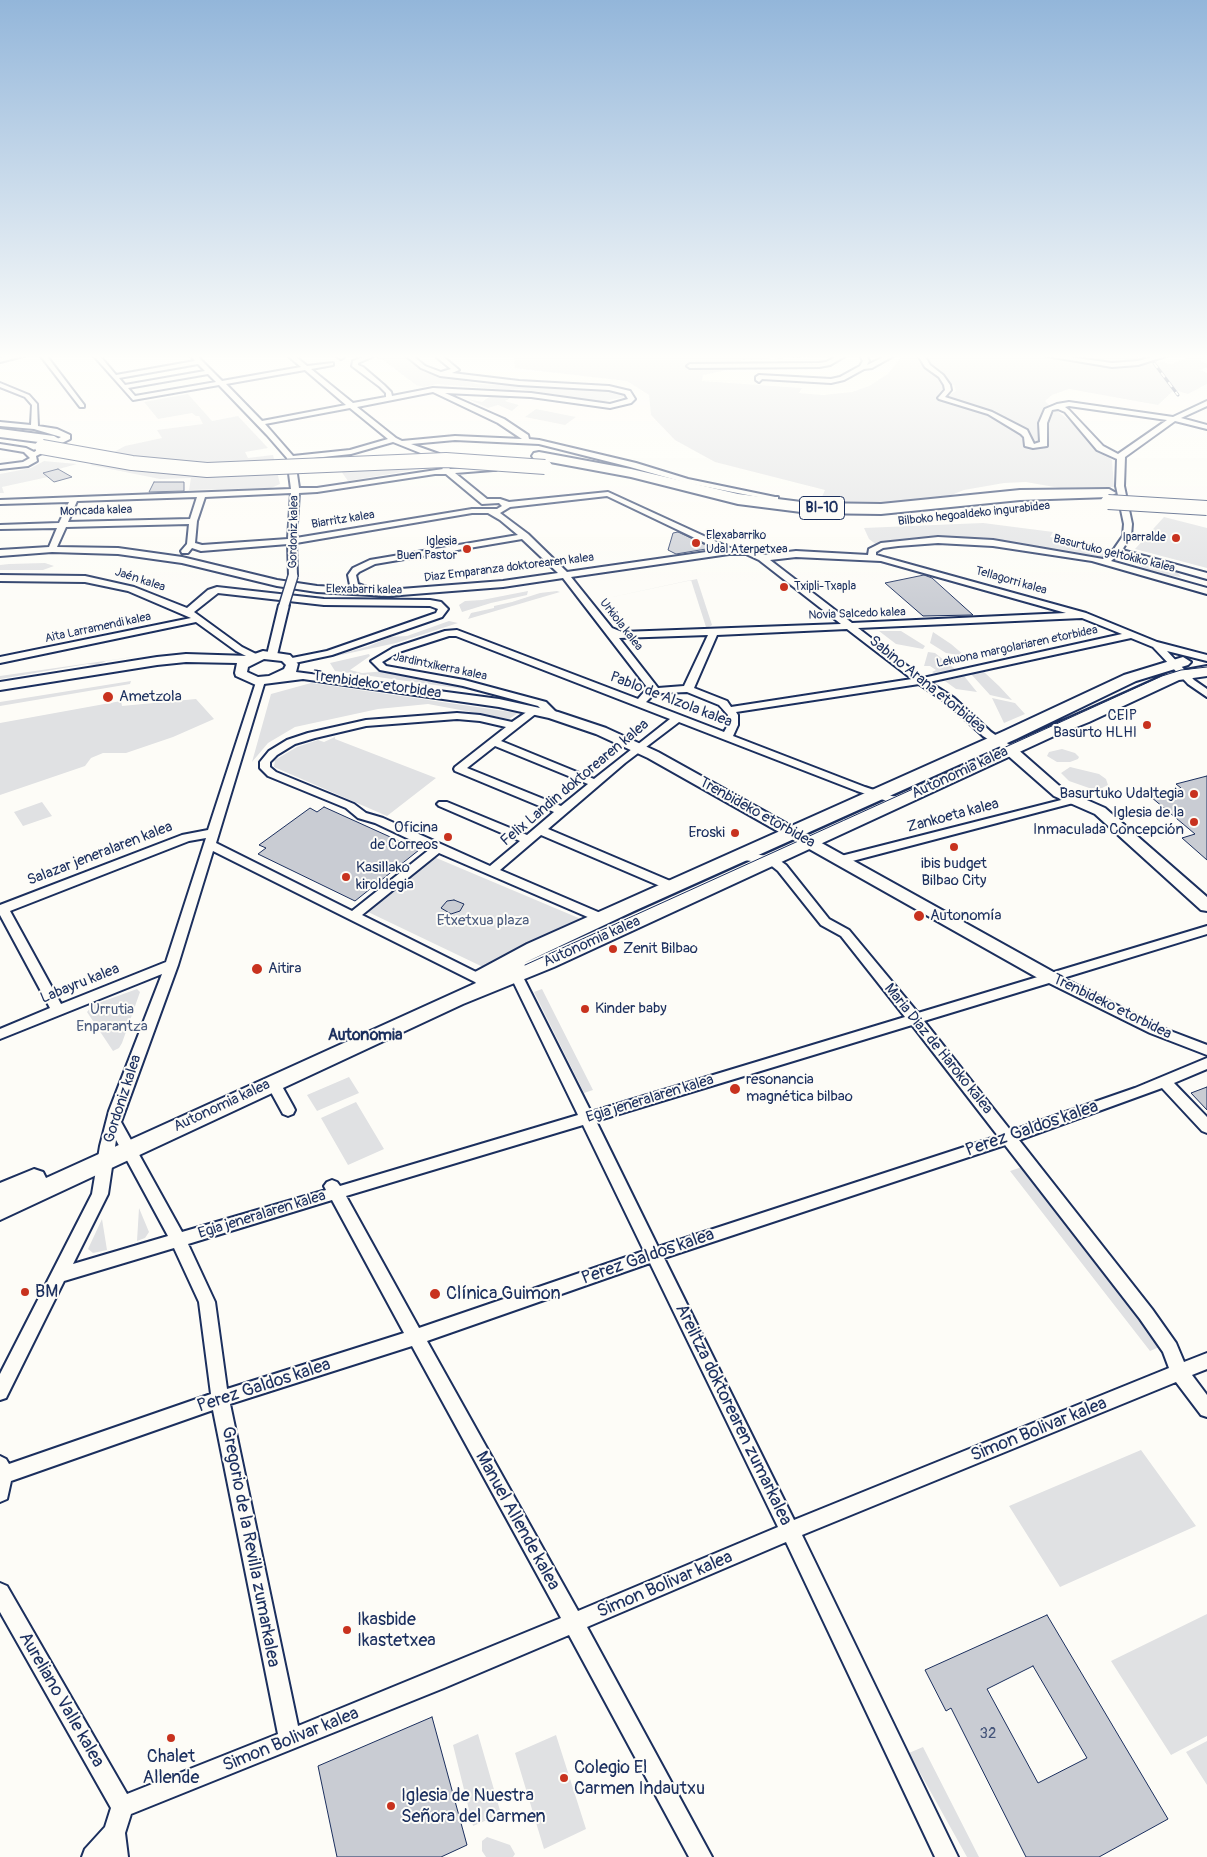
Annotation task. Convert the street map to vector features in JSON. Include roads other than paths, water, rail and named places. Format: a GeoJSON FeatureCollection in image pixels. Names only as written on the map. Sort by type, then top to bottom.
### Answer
{"type":"FeatureCollection","features":[{"type":"Feature","properties":{"kind":"highway","name":"Bilboko hegoaldeko ingurabidea"},"geometry":{"type":"LineString","coordinates":[[10,442],[132,463],[207,470],[270,469],[446,460],[542,462],[606,468],[738,499],[809,508],[881,509],[1020,495],[1207,500]]}},
{"type":"Feature","properties":{"kind":"highway","name":"Bilboko hegoaldeko ingurabidea"},"geometry":{"type":"LineString","coordinates":[[27,442],[43,447]]}},
{"type":"Feature","properties":{"kind":"highway","name":"Bilboko hegoaldeko ingurabidea"},"geometry":{"type":"LineString","coordinates":[[542,462],[710,505],[777,518],[832,523],[896,523]]}},
{"type":"Feature","properties":{"kind":"highway","name":"Bilboko hegoaldeko ingurabidea"},"geometry":{"type":"LineString","coordinates":[[992,513],[1109,497],[1207,508]]}},
{"type":"Feature","properties":{"kind":"main road"},"geometry":{"type":"LineString","coordinates":[[1179,668],[1207,659]]}},
{"type":"Feature","properties":{"kind":"main road"},"geometry":{"type":"LineString","coordinates":[[1179,668],[1207,671]]}},
{"type":"Feature","properties":{"kind":"main road","name":"Autonomia kalea"},"geometry":{"type":"LineString","coordinates":[[0,1194],[484,982],[516,975],[771,860],[902,800],[1130,678],[1179,668]]}},
{"type":"Feature","properties":{"kind":"main road","name":"Autonomia kalea"},"geometry":{"type":"LineString","coordinates":[[0,1210],[116,1143],[273,1083],[484,982],[534,949],[601,918],[875,794],[1004,746]]}},
{"type":"Feature","properties":{"kind":"street"},"geometry":{"type":"LineString","coordinates":[[0,446],[22,449],[43,447],[57,442]]}},
{"type":"Feature","properties":{"kind":"street"},"geometry":{"type":"LineString","coordinates":[[277,442],[291,458],[351,452],[387,442]]}},
{"type":"Feature","properties":{"kind":"street"},"geometry":{"type":"LineString","coordinates":[[397,442],[436,456],[448,471],[487,506]]}},
{"type":"Feature","properties":{"kind":"street"},"geometry":{"type":"LineString","coordinates":[[401,443],[415,442]]}},
{"type":"Feature","properties":{"kind":"street"},"geometry":{"type":"LineString","coordinates":[[529,442],[633,464],[687,482],[785,500]]}},
{"type":"Feature","properties":{"kind":"street"},"geometry":{"type":"LineString","coordinates":[[1028,442],[1030,445],[1044,444],[1044,442]]}},
{"type":"Feature","properties":{"kind":"street"},"geometry":{"type":"LineString","coordinates":[[1094,442],[1100,448],[1120,458]]}},
{"type":"Feature","properties":{"kind":"street"},"geometry":{"type":"LineString","coordinates":[[1106,562],[1117,552],[1128,536],[1120,486],[1120,458],[1129,448],[1139,442]]}},
{"type":"Feature","properties":{"kind":"street"},"geometry":{"type":"LineString","coordinates":[[0,467],[31,462],[43,447]]}},
{"type":"Feature","properties":{"kind":"street","name":"Gordoniz kalea"},"geometry":{"type":"LineString","coordinates":[[272,655],[293,576],[294,558],[292,541],[295,491],[291,458]]}},
{"type":"Feature","properties":{"kind":"street"},"geometry":{"type":"LineString","coordinates":[[0,502],[317,490],[448,471],[508,468]]}},
{"type":"Feature","properties":{"kind":"street"},"geometry":{"type":"LineString","coordinates":[[174,559],[191,544],[194,521],[202,494]]}},
{"type":"Feature","properties":{"kind":"street"},"geometry":{"type":"LineString","coordinates":[[501,514],[506,505],[608,494],[729,550]]}},
{"type":"Feature","properties":{"kind":"street"},"geometry":{"type":"LineString","coordinates":[[52,549],[74,499]]}},
{"type":"Feature","properties":{"kind":"street","name":"Biarritz kalea"},"geometry":{"type":"LineString","coordinates":[[201,548],[292,541],[462,513],[487,506],[496,500],[506,505]]}},
{"type":"Feature","properties":{"kind":"street","name":"Urkiola kalea"},"geometry":{"type":"LineString","coordinates":[[487,506],[501,514],[565,576],[610,630],[655,691]]}},
{"type":"Feature","properties":{"kind":"street","name":"Moncada kalea"},"geometry":{"type":"LineString","coordinates":[[0,527],[194,521]]}},
{"type":"Feature","properties":{"kind":"street"},"geometry":{"type":"LineString","coordinates":[[371,592],[354,585],[352,575],[363,566],[384,560],[525,536]]}},
{"type":"Feature","properties":{"kind":"street","name":"Basurtuko geltokiko kalea"},"geometry":{"type":"LineString","coordinates":[[877,558],[872,552],[884,544],[938,540],[1017,545],[1106,562],[1207,591]]}},
{"type":"Feature","properties":{"kind":"street"},"geometry":{"type":"LineString","coordinates":[[191,544],[201,548]]}},
{"type":"Feature","properties":{"kind":"street"},"geometry":{"type":"LineString","coordinates":[[185,561],[187,556],[201,548]]}},
{"type":"Feature","properties":{"kind":"street","name":"Diaz Emparanza doktorearen kalea"},"geometry":{"type":"LineString","coordinates":[[0,553],[52,549],[118,552],[185,561],[277,583],[327,590],[371,592],[446,590],[565,576],[729,550],[748,551],[762,558],[796,554],[877,558]]}},
{"type":"Feature","properties":{"kind":"street"},"geometry":{"type":"LineString","coordinates":[[1117,552],[1207,576]]}},
{"type":"Feature","properties":{"kind":"street","name":"Sabino Arana etorbidea"},"geometry":{"type":"LineString","coordinates":[[762,558],[921,681],[950,700],[1052,788],[1073,800],[1100,811],[1207,906]]}},
{"type":"Feature","properties":{"kind":"street","name":"Tellagorri kalea"},"geometry":{"type":"LineString","coordinates":[[877,558],[1083,615],[1154,644]]}},
{"type":"Feature","properties":{"kind":"street","name":"Jaén kalea"},"geometry":{"type":"LineString","coordinates":[[0,578],[70,578],[108,583],[147,594],[200,619],[239,649],[249,662]]}},
{"type":"Feature","properties":{"kind":"street","name":"Elexabarri kalea"},"geometry":{"type":"LineString","coordinates":[[188,612],[211,592],[217,590],[324,602],[430,603],[438,604],[443,609],[439,615],[329,653],[291,664]]}},
{"type":"Feature","properties":{"kind":"street","name":"Novia Salcedo kalea"},"geometry":{"type":"LineString","coordinates":[[610,630],[620,635],[633,636],[1083,615]]}},
{"type":"Feature","properties":{"kind":"street","name":"Aita Larramendi kalea"},"geometry":{"type":"LineString","coordinates":[[0,660],[200,619]]}},
{"type":"Feature","properties":{"kind":"street"},"geometry":{"type":"LineString","coordinates":[[688,689],[714,632]]}},
{"type":"Feature","properties":{"kind":"street","name":"Jardintxikerra kalea"},"geometry":{"type":"LineString","coordinates":[[457,633],[448,633],[396,650],[376,661],[384,668],[464,684],[542,704],[553,715]]}},
{"type":"Feature","properties":{"kind":"street","name":"Pablo de Alzola kalea"},"geometry":{"type":"LineString","coordinates":[[457,633],[875,794],[902,800]]}},
{"type":"Feature","properties":{"kind":"street","name":"Lekuona margolariaren etorbidea"},"geometry":{"type":"LineString","coordinates":[[730,710],[921,681],[1132,634]]}},
{"type":"Feature","properties":{"kind":"street"},"geometry":{"type":"LineString","coordinates":[[620,646],[623,641],[633,636]]}},
{"type":"Feature","properties":{"kind":"street"},"geometry":{"type":"LineString","coordinates":[[1154,644],[1207,659]]}},
{"type":"Feature","properties":{"kind":"street"},"geometry":{"type":"LineString","coordinates":[[1154,644],[1191,682],[1207,694]]}},
{"type":"Feature","properties":{"kind":"street"},"geometry":{"type":"LineString","coordinates":[[0,694],[180,665],[249,662],[272,655],[286,658],[303,675]]}},
{"type":"Feature","properties":{"kind":"street"},"geometry":{"type":"LineString","coordinates":[[0,686],[186,658],[249,662]]}},
{"type":"Feature","properties":{"kind":"street"},"geometry":{"type":"LineString","coordinates":[[249,662],[244,676],[260,681],[303,675]]}},
{"type":"Feature","properties":{"kind":"street"},"geometry":{"type":"LineString","coordinates":[[281,677],[290,672],[291,664]]}},
{"type":"Feature","properties":{"kind":"street","name":"Trenbideko etorbidea"},"geometry":{"type":"LineString","coordinates":[[303,675],[534,710],[601,731],[638,748],[1051,978],[1155,1030],[1207,1049]]}},
{"type":"Feature","properties":{"kind":"street","name":"Gordoniz kalea"},"geometry":{"type":"LineString","coordinates":[[0,1392],[100,1194],[116,1143],[116,1111],[172,965],[260,681]]}},
{"type":"Feature","properties":{"kind":"street"},"geometry":{"type":"LineString","coordinates":[[639,704],[643,697],[655,691],[688,689],[715,699],[730,710],[733,725],[727,737]]}},
{"type":"Feature","properties":{"kind":"street"},"geometry":{"type":"LineString","coordinates":[[534,710],[459,769],[562,811]]}},
{"type":"Feature","properties":{"kind":"street","name":"Trenbideko etorbidea"},"geometry":{"type":"LineString","coordinates":[[438,848],[379,820],[362,816],[350,806],[272,774],[264,768],[265,762],[273,753],[291,742],[312,735],[366,723],[457,716],[480,718],[514,726]]}},
{"type":"Feature","properties":{"kind":"street","name":"Felix Landin doktorearen kalea"},"geometry":{"type":"LineString","coordinates":[[492,871],[595,783],[677,719]]}},
{"type":"Feature","properties":{"kind":"street"},"geometry":{"type":"LineString","coordinates":[[494,742],[595,783]]}},
{"type":"Feature","properties":{"kind":"street","name":"Zankoeta kalea"},"geometry":{"type":"LineString","coordinates":[[841,860],[1073,800]]}},
{"type":"Feature","properties":{"kind":"street"},"geometry":{"type":"LineString","coordinates":[[443,804],[529,840]]}},
{"type":"Feature","properties":{"kind":"street"},"geometry":{"type":"LineString","coordinates":[[540,830],[671,886]]}},
{"type":"Feature","properties":{"kind":"street","name":"Salazar jeneralaren kalea"},"geometry":{"type":"LineString","coordinates":[[2,909],[186,838],[212,839]]}},
{"type":"Feature","properties":{"kind":"street"},"geometry":{"type":"LineString","coordinates":[[212,839],[352,916],[484,982]]}},
{"type":"Feature","properties":{"kind":"street"},"geometry":{"type":"LineString","coordinates":[[352,916],[438,848],[601,918]]}},
{"type":"Feature","properties":{"kind":"street"},"geometry":{"type":"LineString","coordinates":[[738,856],[771,860]]}},
{"type":"Feature","properties":{"kind":"street","name":"Maria Diaz de Haroko kalea"},"geometry":{"type":"LineString","coordinates":[[771,860],[782,868],[825,922],[845,933],[914,1018],[1146,1314],[1170,1348],[1179,1372],[1207,1409]]}},
{"type":"Feature","properties":{"kind":"street"},"geometry":{"type":"LineString","coordinates":[[2,909],[58,1010]]}},
{"type":"Feature","properties":{"kind":"street","name":"Egia jeneralaren kalea"},"geometry":{"type":"LineString","coordinates":[[60,1275],[179,1241],[334,1190],[588,1118],[1207,930]]}},
{"type":"Feature","properties":{"kind":"street","name":"Labayru kalea"},"geometry":{"type":"LineString","coordinates":[[0,1034],[172,965]]}},
{"type":"Feature","properties":{"kind":"street","name":"Areiltza doktorearen zumarkalea"},"geometry":{"type":"LineString","coordinates":[[516,975],[790,1531],[947,1857]]}},
{"type":"Feature","properties":{"kind":"street","name":"Perez Galdos kalea"},"geometry":{"type":"LineString","coordinates":[[1,1478],[220,1399],[415,1337],[1007,1137],[1165,1082],[1207,1063]]}},
{"type":"Feature","properties":{"kind":"street"},"geometry":{"type":"LineString","coordinates":[[1165,1082],[1207,1127]]}},
{"type":"Feature","properties":{"kind":"street"},"geometry":{"type":"LineString","coordinates":[[273,1083],[288,1110]]}},
{"type":"Feature","properties":{"kind":"street","name":"Gregorio de la Revilla zumarkalea"},"geometry":{"type":"LineString","coordinates":[[116,1143],[179,1241],[207,1302],[220,1399],[290,1740]]}},
{"type":"Feature","properties":{"kind":"street","name":"Manuel Allende kalea"},"geometry":{"type":"LineString","coordinates":[[334,1190],[574,1623],[701,1857]]}},
{"type":"Feature","properties":{"kind":"street","name":"Simon Bolivar kalea"},"geometry":{"type":"LineString","coordinates":[[122,1807],[290,1740],[574,1623],[790,1531],[1207,1361]]}},
{"type":"Feature","properties":{"kind":"street","name":"Aureliano Valle kalea"},"geometry":{"type":"LineString","coordinates":[[0,1593],[122,1807]]}},
{"type":"Feature","properties":{"kind":"street"},"geometry":{"type":"LineString","coordinates":[[93,1857],[114,1833],[122,1807]]}},
{"type":"Feature","properties":{"kind":"street"},"geometry":{"type":"LineString","coordinates":[[114,1833],[117,1857]]}},
{"type":"Feature","properties":{"kind":"tram line"},"geometry":{"type":"LineString","coordinates":[[525,965],[1162,676],[1181,670],[1207,667]]}},
{"type":"Feature","properties":{"kind":"place","name":"Iparralde"},"geometry":{"type":"Point","coordinates":[1176,538]}},
{"type":"Feature","properties":{"kind":"place","name":"Elexabarriko Udal Aterpetxea"},"geometry":{"type":"Point","coordinates":[696,543]}},
{"type":"Feature","properties":{"kind":"place","name":"Iglesia Buen Pastor"},"geometry":{"type":"Point","coordinates":[467,549]}},
{"type":"Feature","properties":{"kind":"place","name":"Txipli-Txapla"},"geometry":{"type":"Point","coordinates":[784,587]}},
{"type":"Feature","properties":{"kind":"place","name":"Ametzola"},"geometry":{"type":"Point","coordinates":[108,697]}},
{"type":"Feature","properties":{"kind":"place","name":"CEIP Basurto HLHI"},"geometry":{"type":"Point","coordinates":[1147,725]}},
{"type":"Feature","properties":{"kind":"place","name":"Basurtuko Udaltegia"},"geometry":{"type":"Point","coordinates":[1194,794]}},
{"type":"Feature","properties":{"kind":"place","name":"Iglesia de la Inmaculada Concepción"},"geometry":{"type":"Point","coordinates":[1194,822]}},
{"type":"Feature","properties":{"kind":"place","name":"Eroski"},"geometry":{"type":"Point","coordinates":[735,833]}},
{"type":"Feature","properties":{"kind":"place","name":"Oficina de Correos"},"geometry":{"type":"Point","coordinates":[448,837]}},
{"type":"Feature","properties":{"kind":"place","name":"ibis budget Bilbao City"},"geometry":{"type":"Point","coordinates":[954,847]}},
{"type":"Feature","properties":{"kind":"place","name":"Kasillako kiroldegia"},"geometry":{"type":"Point","coordinates":[346,877]}},
{"type":"Feature","properties":{"kind":"place","name":"Autonomía"},"geometry":{"type":"Point","coordinates":[919,916]}},
{"type":"Feature","properties":{"kind":"place","name":"Zenit Bilbao"},"geometry":{"type":"Point","coordinates":[613,949]}},
{"type":"Feature","properties":{"kind":"place","name":"Aitira"},"geometry":{"type":"Point","coordinates":[257,969]}},
{"type":"Feature","properties":{"kind":"place","name":"Kinder baby"},"geometry":{"type":"Point","coordinates":[585,1009]}},
{"type":"Feature","properties":{"kind":"place","name":"resonancia magnética bilbao"},"geometry":{"type":"Point","coordinates":[735,1089]}},
{"type":"Feature","properties":{"kind":"place","name":"BM"},"geometry":{"type":"Point","coordinates":[25,1292]}},
{"type":"Feature","properties":{"kind":"place","name":"Clínica Guimon"},"geometry":{"type":"Point","coordinates":[435,1294]}},
{"type":"Feature","properties":{"kind":"place","name":"Ikasbide Ikastetxea"},"geometry":{"type":"Point","coordinates":[347,1630]}},
{"type":"Feature","properties":{"kind":"place","name":"Chalet Allende"},"geometry":{"type":"Point","coordinates":[171,1738]}},
{"type":"Feature","properties":{"kind":"place","name":"Colegio El Carmen Indautxu"},"geometry":{"type":"Point","coordinates":[564,1778]}},
{"type":"Feature","properties":{"kind":"place","name":"Iglesia de Nuestra Señora del Carmen"},"geometry":{"type":"Point","coordinates":[391,1806]}},
{"type":"Feature","properties":{"kind":"district","name":"Autonomia"},"geometry":{"type":"Point","coordinates":[365,1036]}},
{"type":"Feature","properties":{"kind":"park label","name":"Etxetxua plaza"},"geometry":{"type":"Point","coordinates":[483,921]}},
{"type":"Feature","properties":{"kind":"park label","name":"Urrutia Enparantza"},"geometry":{"type":"Point","coordinates":[112,1018]}}]}
